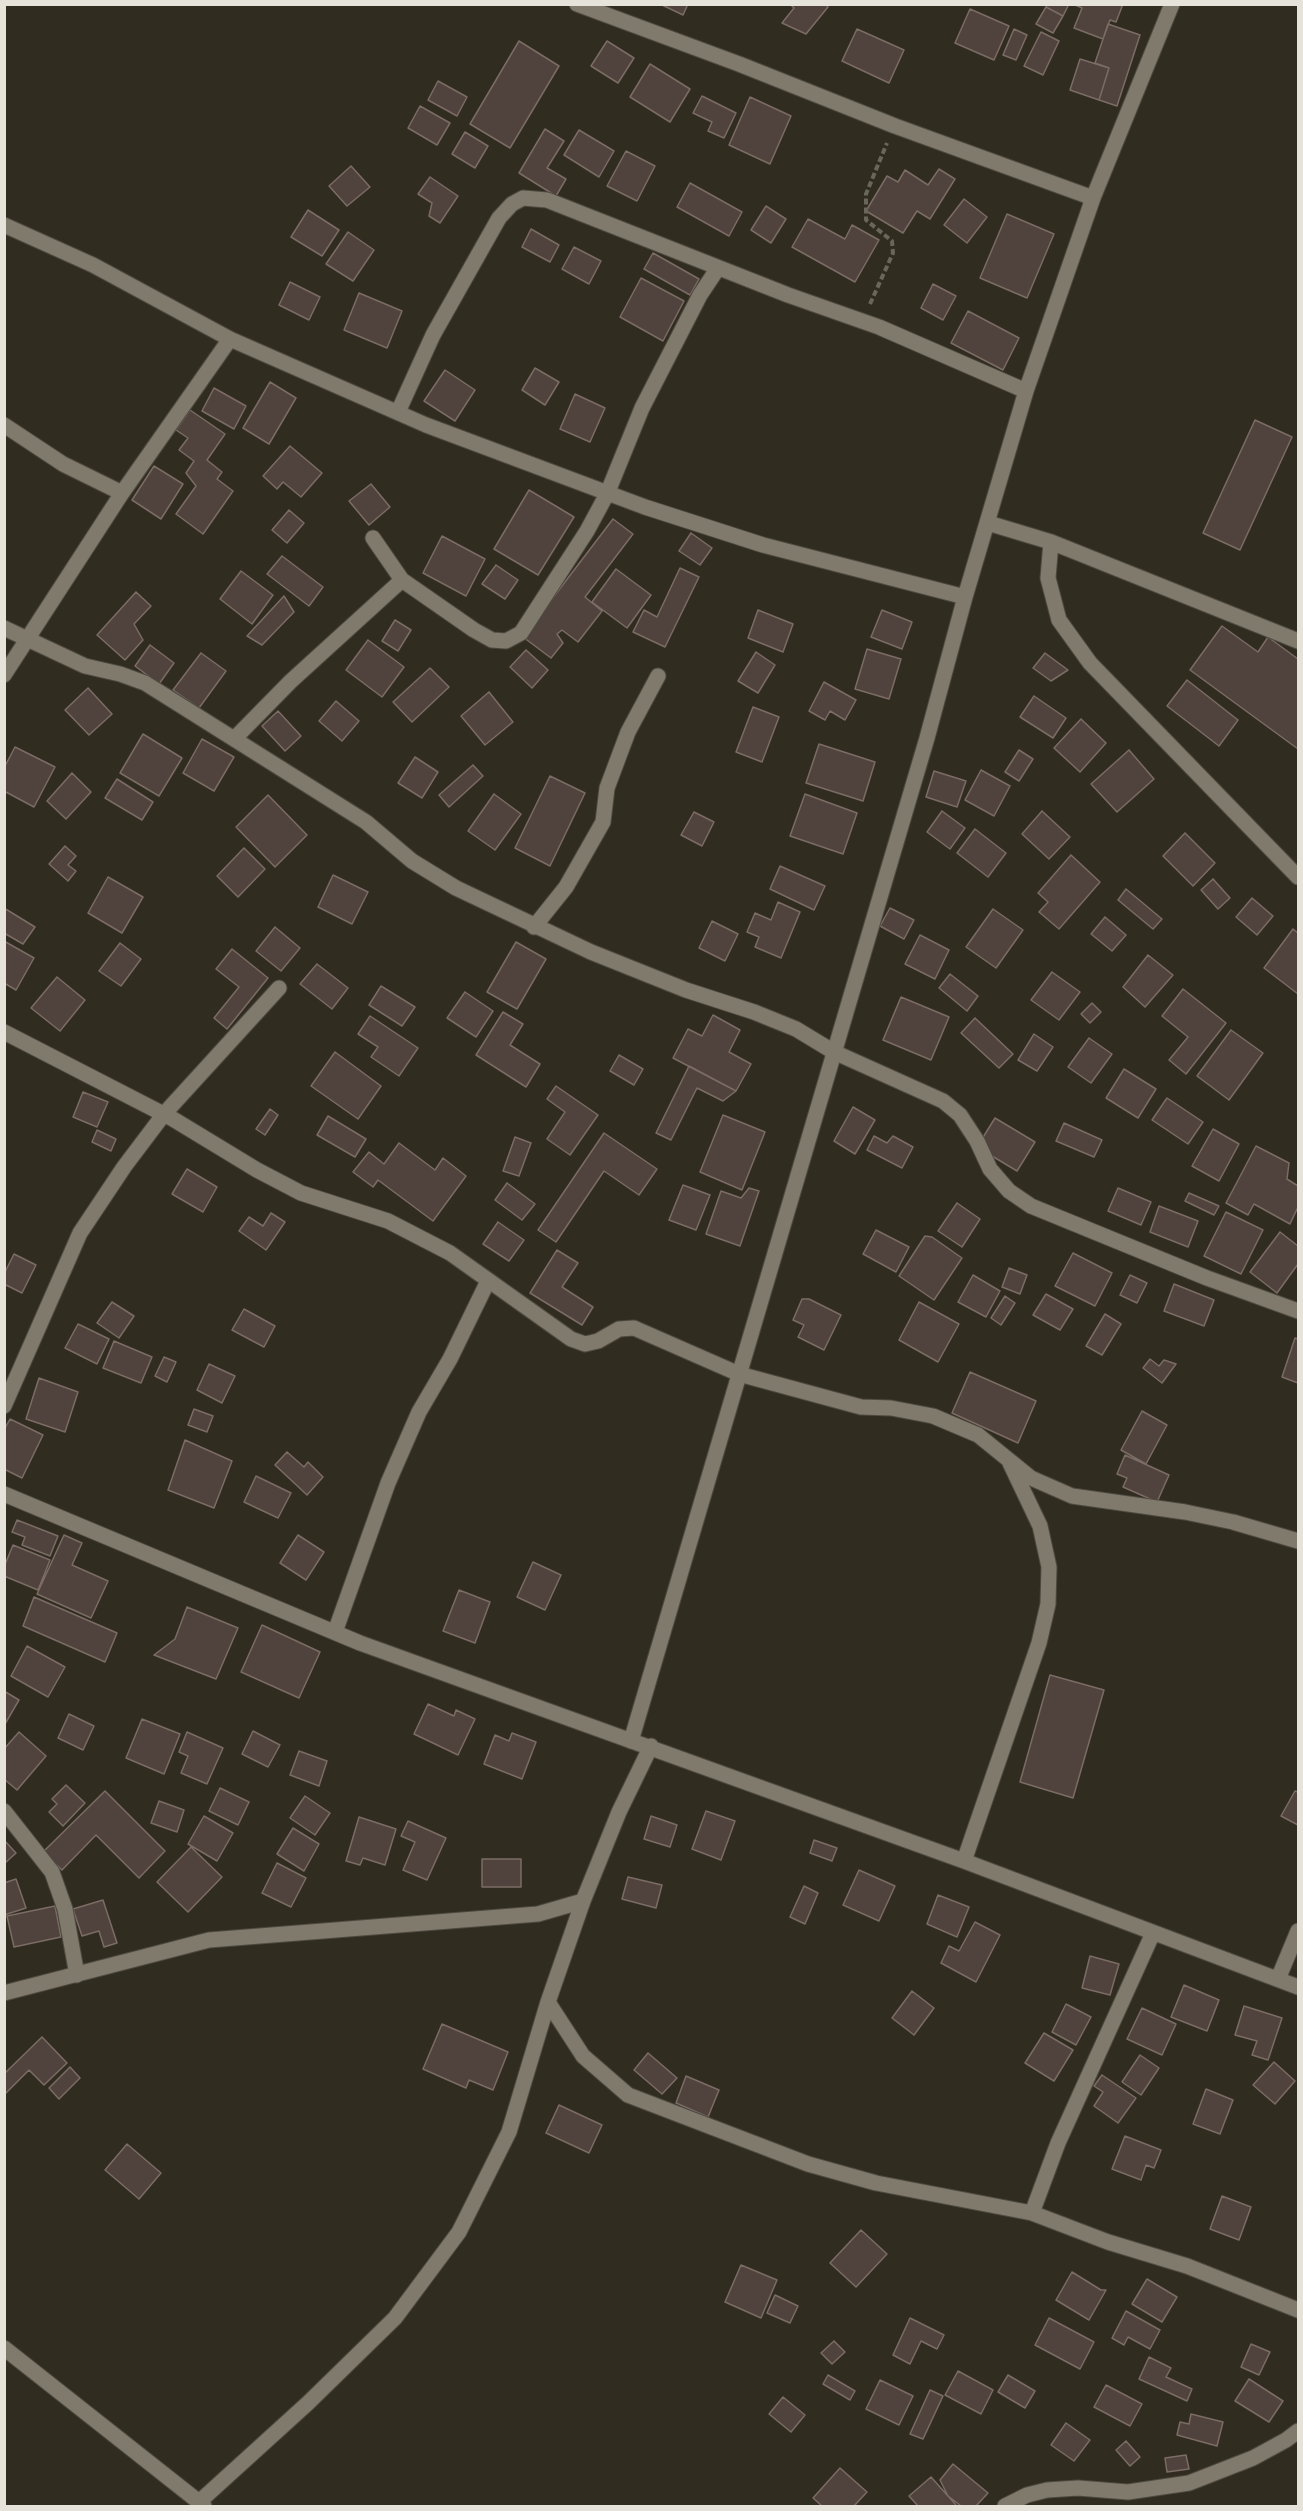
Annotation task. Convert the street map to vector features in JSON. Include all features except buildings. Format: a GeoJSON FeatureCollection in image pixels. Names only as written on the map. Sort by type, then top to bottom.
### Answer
{"type":"FeatureCollection","features":[{"type":"Feature","properties":{"kind":"street"},"geometry":{"type":"LineString","coordinates":[[577,4],[739,64],[894,126],[1093,198]]}},
{"type":"Feature","properties":{"kind":"street"},"geometry":{"type":"LineString","coordinates":[[631,1741],[927,738],[965,597],[1026,391],[1093,198],[1172,4]]}},
{"type":"Feature","properties":{"kind":"street"},"geometry":{"type":"LineString","coordinates":[[398,412],[434,335],[499,218],[512,204],[523,198],[547,200],[718,268],[862,321],[1026,391]]}},
{"type":"Feature","properties":{"kind":"street"},"geometry":{"type":"LineString","coordinates":[[4,225],[93,265],[230,339],[398,412],[607,494],[763,545],[965,597]]}},
{"type":"Feature","properties":{"kind":"street"},"geometry":{"type":"LineString","coordinates":[[373,538],[402,580],[474,630],[492,639],[506,640],[521,633],[587,531],[607,494],[642,408],[700,295],[718,268]]}},
{"type":"Feature","properties":{"kind":"street"},"geometry":{"type":"LineString","coordinates":[[4,675],[123,493],[230,339]]}},
{"type":"Feature","properties":{"kind":"street"},"geometry":{"type":"LineString","coordinates":[[4,425],[63,464],[123,493]]}},
{"type":"Feature","properties":{"kind":"street"},"geometry":{"type":"LineString","coordinates":[[988,523],[1051,542],[1299,641]]}},
{"type":"Feature","properties":{"kind":"street"},"geometry":{"type":"LineString","coordinates":[[1051,542],[1048,578],[1059,620],[1090,663],[1299,877]]}},
{"type":"Feature","properties":{"kind":"street"},"geometry":{"type":"LineString","coordinates":[[234,739],[291,681],[402,580]]}},
{"type":"Feature","properties":{"kind":"street"},"geometry":{"type":"LineString","coordinates":[[4,628],[84,666],[120,674],[145,683],[366,822],[412,861],[456,888],[534,927],[591,952],[686,990],[754,1012],[796,1029],[834,1052],[943,1101],[960,1115],[977,1141],[990,1169],[1010,1191],[1031,1206],[1207,1278],[1299,1311]]}},
{"type":"Feature","properties":{"kind":"street"},"geometry":{"type":"LineString","coordinates":[[534,927],[566,887],[603,822],[607,788],[628,732],[658,676]]}},
{"type":"Feature","properties":{"kind":"street"},"geometry":{"type":"LineString","coordinates":[[4,1406],[80,1233],[124,1167],[164,1114],[279,988]]}},
{"type":"Feature","properties":{"kind":"street"},"geometry":{"type":"LineString","coordinates":[[4,1032],[164,1114],[257,1170],[301,1193],[388,1221],[450,1253],[571,1339],[585,1344],[598,1341],[619,1329],[634,1328],[739,1374],[861,1407],[891,1408],[933,1416],[978,1435],[1031,1478],[1072,1496],[1185,1512],[1233,1522],[1299,1541]]}},
{"type":"Feature","properties":{"kind":"street"},"geometry":{"type":"LineString","coordinates":[[335,1632],[401,1452],[423,1403],[450,1359],[488,1281]]}},
{"type":"Feature","properties":{"kind":"street"},"geometry":{"type":"LineString","coordinates":[[964,1861],[1039,1643],[1048,1604],[1049,1567],[1040,1526],[1008,1460]]}},
{"type":"Feature","properties":{"kind":"street"},"geometry":{"type":"LineString","coordinates":[[4,1494],[335,1632],[964,1861],[1299,1987]]}},
{"type":"Feature","properties":{"kind":"street"},"geometry":{"type":"LineString","coordinates":[[4,2348],[201,2504],[395,2318],[459,2232],[509,2132],[548,2002],[583,1901],[619,1812],[651,1746]]}},
{"type":"Feature","properties":{"kind":"street"},"geometry":{"type":"LineString","coordinates":[[4,1811],[52,1872],[65,1910],[77,1975]]}},
{"type":"Feature","properties":{"kind":"street"},"geometry":{"type":"LineString","coordinates":[[4,1993],[209,1940],[538,1914],[583,1901]]}},
{"type":"Feature","properties":{"kind":"street"},"geometry":{"type":"LineString","coordinates":[[1278,1979],[1299,1931]]}},
{"type":"Feature","properties":{"kind":"street"},"geometry":{"type":"LineString","coordinates":[[1032,2213],[1058,2143],[1153,1933]]}},
{"type":"Feature","properties":{"kind":"street"},"geometry":{"type":"LineString","coordinates":[[548,2002],[583,2056],[628,2095],[820,2167],[876,2183],[1032,2213],[1108,2242],[1187,2266],[1299,2310]]}},
{"type":"Feature","properties":{"kind":"street"},"geometry":{"type":"LineString","coordinates":[[1005,2506],[1027,2495],[1047,2490],[1077,2488],[1128,2492],[1189,2483],[1253,2458],[1299,2431]]}},
{"type":"Feature","properties":{"kind":"path"},"geometry":{"type":"LineString","coordinates":[[862,321],[893,253],[892,242],[867,220],[866,194],[894,126]]}}]}
